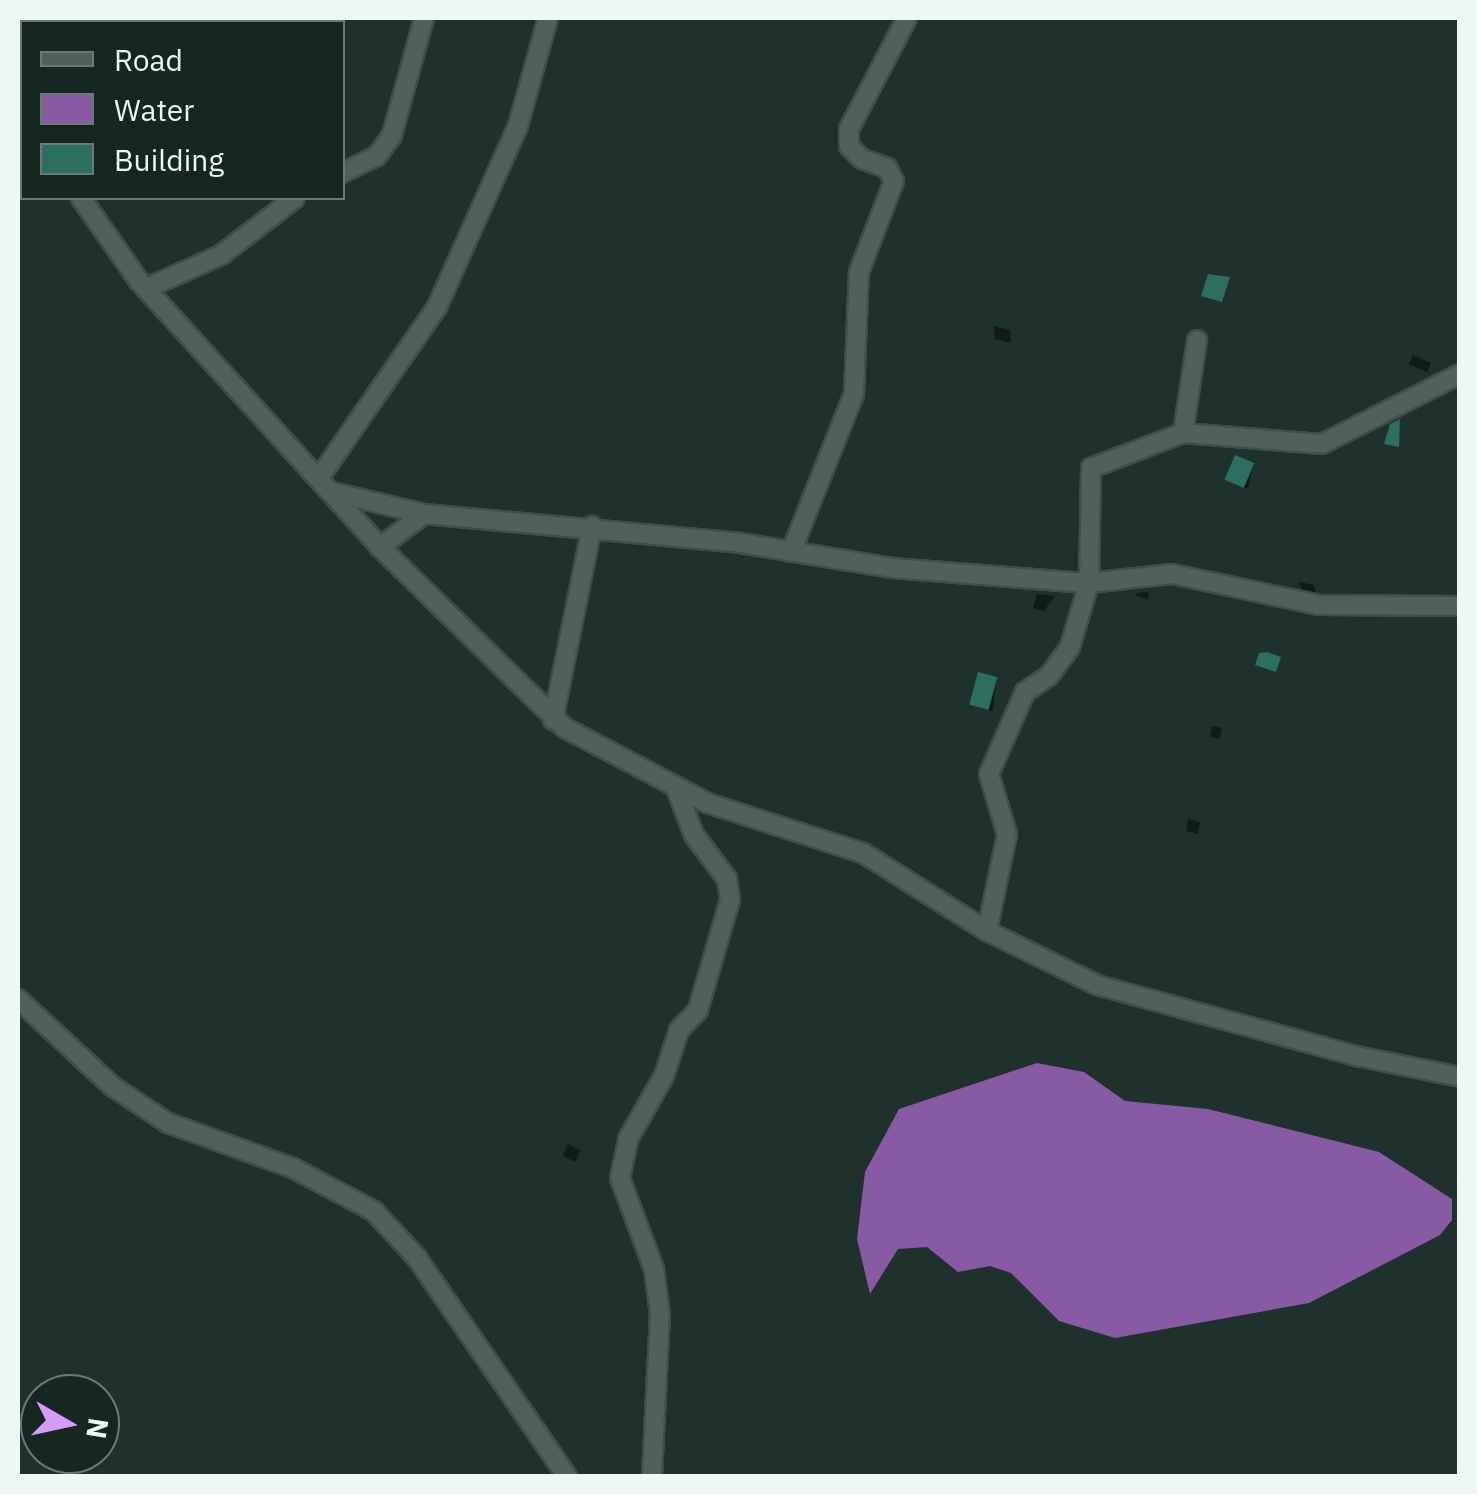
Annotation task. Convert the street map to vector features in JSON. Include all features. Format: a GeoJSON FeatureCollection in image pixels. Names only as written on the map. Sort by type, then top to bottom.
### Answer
{"type":"FeatureCollection","features":[{"type":"Feature","properties":{"kind":"street"},"geometry":{"type":"LineString","coordinates":[[345,172],[377,156],[392,135],[424,18]]}},
{"type":"Feature","properties":{"kind":"street"},"geometry":{"type":"LineString","coordinates":[[325,485],[437,307],[518,126],[548,18]]}},
{"type":"Feature","properties":{"kind":"street"},"geometry":{"type":"LineString","coordinates":[[791,552],[854,394],[860,272],[894,181],[887,168],[862,159],[849,146],[848,129],[907,18]]}},
{"type":"Feature","properties":{"kind":"street"},"geometry":{"type":"LineString","coordinates":[[82,200],[147,288],[380,547],[553,720],[636,761],[676,788],[846,845],[988,931],[1097,986],[1460,1076]]}},
{"type":"Feature","properties":{"kind":"street"},"geometry":{"type":"LineString","coordinates":[[147,288],[221,254],[292,200]]}},
{"type":"Feature","properties":{"kind":"street"},"geometry":{"type":"LineString","coordinates":[[1183,433],[1196,340]]}},
{"type":"Feature","properties":{"kind":"street"},"geometry":{"type":"LineString","coordinates":[[988,931],[1006,834],[988,784],[991,764],[1025,692],[1049,676],[1070,648],[1089,583],[1091,468],[1183,433],[1322,444],[1460,374]]}},
{"type":"Feature","properties":{"kind":"street"},"geometry":{"type":"LineString","coordinates":[[325,485],[424,514],[592,526],[892,568],[1089,583],[1172,574],[1319,604],[1460,606]]}},
{"type":"Feature","properties":{"kind":"street"},"geometry":{"type":"LineString","coordinates":[[380,547],[424,514]]}},
{"type":"Feature","properties":{"kind":"street"},"geometry":{"type":"LineString","coordinates":[[553,720],[592,526]]}},
{"type":"Feature","properties":{"kind":"street"},"geometry":{"type":"LineString","coordinates":[[652,1476],[660,1315],[654,1269],[620,1178],[628,1139],[664,1076],[679,1030],[698,1010],[730,910],[727,879],[694,835],[676,788]]}},
{"type":"Feature","properties":{"kind":"street"},"geometry":{"type":"LineString","coordinates":[[18,999],[112,1086],[168,1123],[293,1168],[374,1211],[417,1258],[567,1476]]}},
{"type":"Feature","properties":{"kind":"water"},"geometry":{"type":"Polygon","coordinates":[[[1037,1063],[1084,1072],[1125,1101],[1208,1109],[1379,1152],[1452,1199],[1452,1220],[1440,1235],[1309,1303],[1115,1338],[1059,1321],[1011,1273],[990,1266],[958,1272],[927,1247],[898,1249],[870,1294],[857,1239],[865,1172],[899,1109],[1037,1063]]]}},
{"type":"Feature","properties":{"kind":"building"},"geometry":{"type":"Polygon","coordinates":[[[1208,274],[1230,277],[1222,302],[1201,296],[1208,274]]]}},
{"type":"Feature","properties":{"kind":"building"},"geometry":{"type":"Polygon","coordinates":[[[1400,419],[1399,447],[1384,444],[1390,424],[1400,419]]]}},
{"type":"Feature","properties":{"kind":"building"},"geometry":{"type":"Polygon","coordinates":[[[1235,455],[1254,463],[1244,488],[1224,480],[1235,455]]]}},
{"type":"Feature","properties":{"kind":"building"},"geometry":{"type":"Polygon","coordinates":[[[1259,653],[1281,657],[1276,672],[1255,665],[1259,653]]]}},
{"type":"Feature","properties":{"kind":"building"},"geometry":{"type":"Polygon","coordinates":[[[978,672],[997,677],[989,710],[969,705],[978,672]]]}}]}
